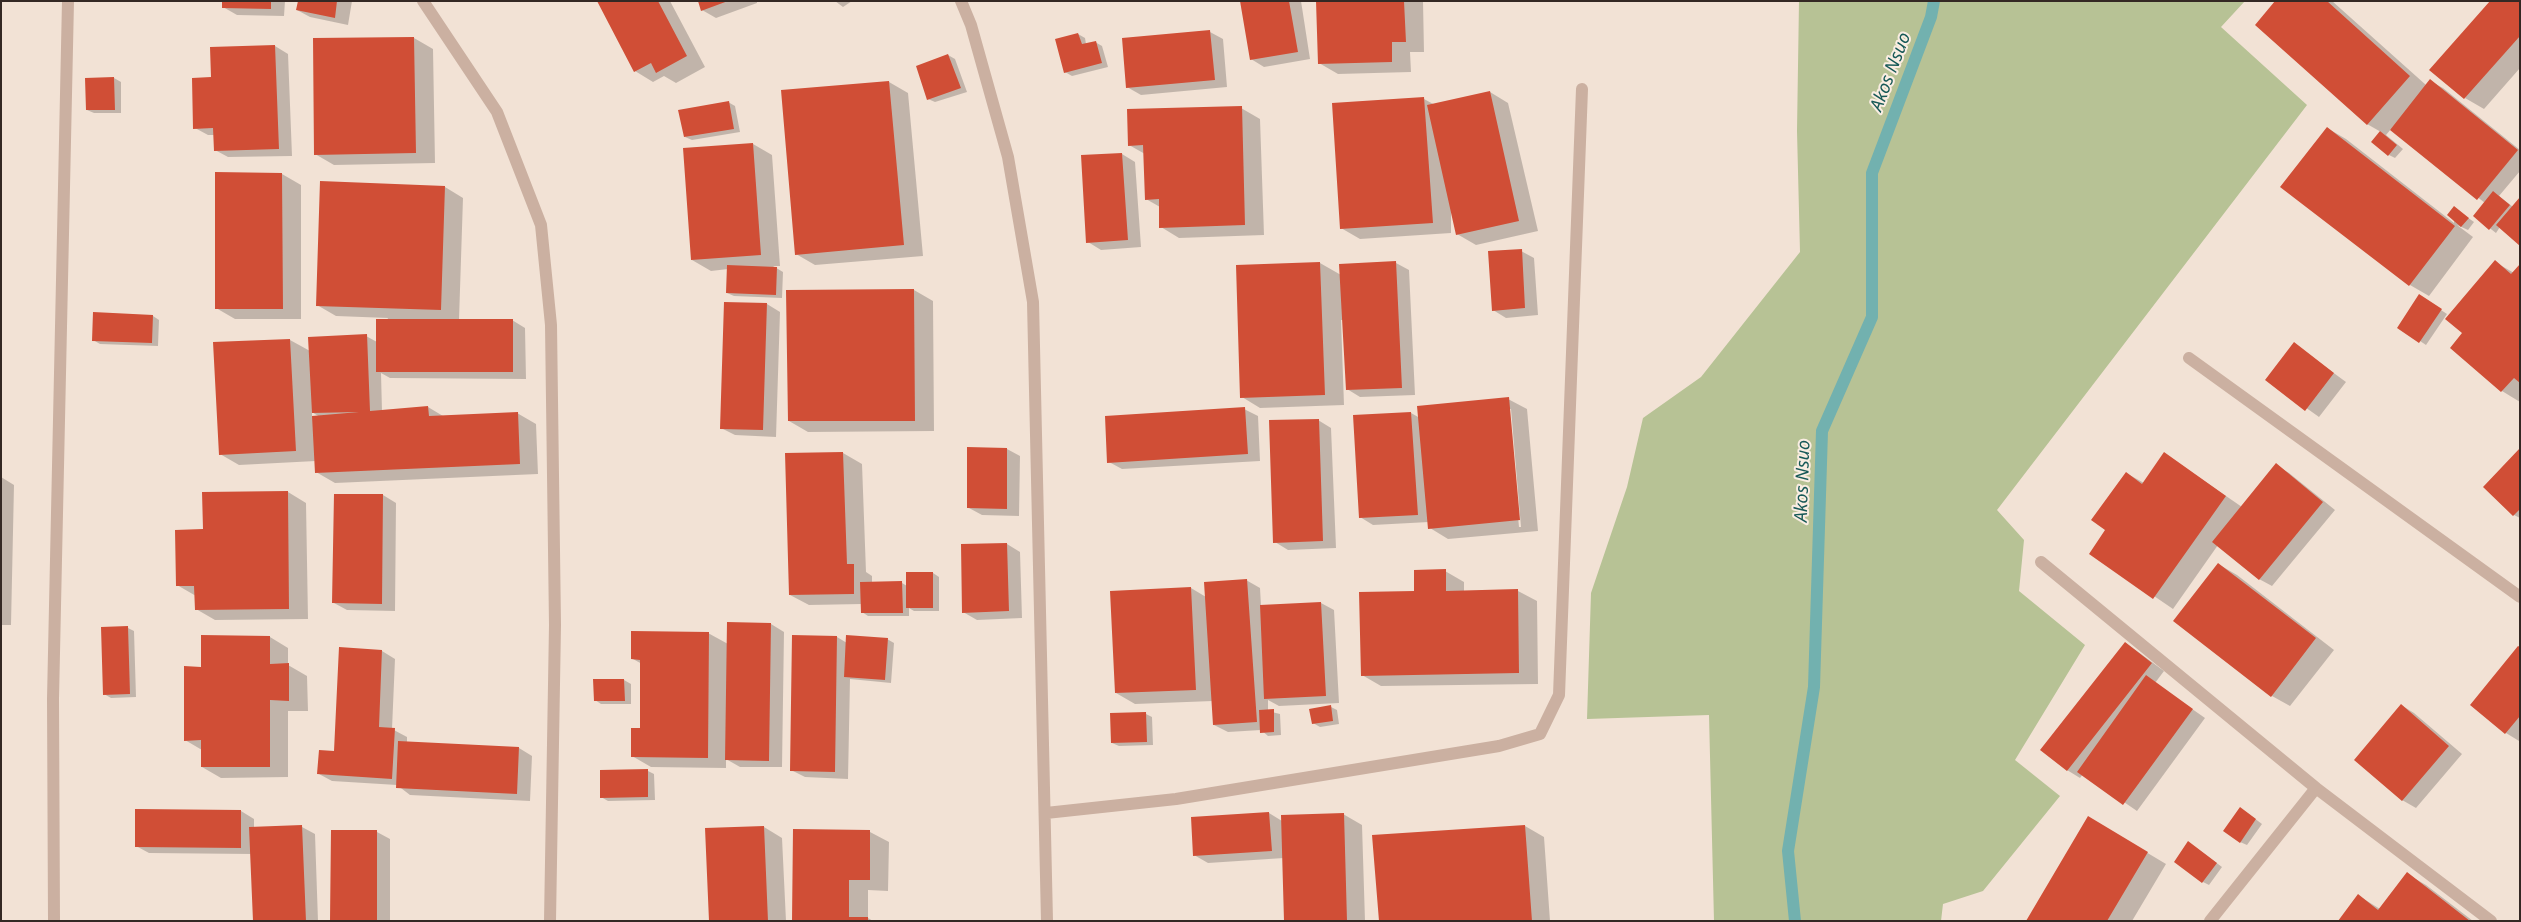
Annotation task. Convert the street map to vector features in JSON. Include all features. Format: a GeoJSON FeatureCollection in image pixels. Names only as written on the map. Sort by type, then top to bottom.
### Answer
{"type":"FeatureCollection","features":[{"type":"Feature","properties":{"kind":"street"},"geometry":{"type":"LineString","coordinates":[[54,921],[53,699],[68,1]]}},
{"type":"Feature","properties":{"kind":"street"},"geometry":{"type":"LineString","coordinates":[[423,1],[497,112],[542,225],[551,325],[554,525],[555,625],[550,921]]}},
{"type":"Feature","properties":{"kind":"street"},"geometry":{"type":"LineString","coordinates":[[961,1],[971,25],[1008,157],[1033,302],[1047,921]]}},
{"type":"Feature","properties":{"kind":"street"},"geometry":{"type":"LineString","coordinates":[[1046,813],[1186,798],[1500,746],[1540,734],[1560,695],[1582,89]]}},
{"type":"Feature","properties":{"kind":"street"},"geometry":{"type":"LineString","coordinates":[[2189,358],[2520,597]]}},
{"type":"Feature","properties":{"kind":"street"},"geometry":{"type":"LineString","coordinates":[[2041,562],[2316,788],[2491,921]]}},
{"type":"Feature","properties":{"kind":"street"},"geometry":{"type":"LineString","coordinates":[[2210,921],[2316,788]]}},
{"type":"Feature","properties":{"kind":"green space"},"geometry":{"type":"Polygon","coordinates":[[[1799,1],[2245,1],[2221,27],[2307,105],[1997,510],[2024,540],[2019,591],[2085,645],[2015,760],[2060,796],[1983,891],[1943,904],[1941,921],[1714,921],[1709,715],[1587,719],[1591,593],[1627,487],[1643,418],[1701,377],[1800,252],[1797,131],[1799,1]]]}},
{"type":"Feature","properties":{"kind":"building"},"geometry":{"type":"Polygon","coordinates":[[[222,1],[271,1],[271,9],[222,8],[222,1]]]}},
{"type":"Feature","properties":{"kind":"building"},"geometry":{"type":"Polygon","coordinates":[[[298,1],[337,1],[335,18],[296,10],[298,1]]]}},
{"type":"Feature","properties":{"kind":"building"},"geometry":{"type":"Polygon","coordinates":[[[597,1],[658,1],[687,56],[656,73],[651,63],[634,72],[597,1]]]}},
{"type":"Feature","properties":{"kind":"building"},"geometry":{"type":"Polygon","coordinates":[[[698,1],[728,1],[701,11],[698,1]]]}},
{"type":"Feature","properties":{"kind":"building"},"geometry":{"type":"Polygon","coordinates":[[[1240,1],[1289,1],[1298,52],[1250,60],[1240,1]]]}},
{"type":"Feature","properties":{"kind":"building"},"geometry":{"type":"Polygon","coordinates":[[[1316,1],[1404,1],[1406,42],[1392,42],[1392,62],[1318,64],[1316,1]]]}},
{"type":"Feature","properties":{"kind":"building"},"geometry":{"type":"Polygon","coordinates":[[[2275,1],[2327,1],[2410,76],[2367,125],[2255,25],[2275,1]]]}},
{"type":"Feature","properties":{"kind":"building"},"geometry":{"type":"Polygon","coordinates":[[[2490,1],[2520,1],[2520,36],[2464,99],[2429,70],[2490,1]]]}},
{"type":"Feature","properties":{"kind":"building"},"geometry":{"type":"Polygon","coordinates":[[[1210,30],[1215,80],[1126,88],[1122,38],[1210,30]]]}},
{"type":"Feature","properties":{"kind":"building"},"geometry":{"type":"Polygon","coordinates":[[[1078,33],[1082,44],[1096,41],[1102,63],[1064,73],[1055,39],[1078,33]]]}},
{"type":"Feature","properties":{"kind":"building"},"geometry":{"type":"Polygon","coordinates":[[[414,37],[416,153],[314,155],[313,38],[414,37]]]}},
{"type":"Feature","properties":{"kind":"building"},"geometry":{"type":"Polygon","coordinates":[[[275,45],[279,149],[214,151],[213,128],[193,129],[192,78],[211,77],[210,47],[275,45]]]}},
{"type":"Feature","properties":{"kind":"building"},"geometry":{"type":"Polygon","coordinates":[[[948,54],[961,88],[927,100],[916,66],[948,54]]]}},
{"type":"Feature","properties":{"kind":"building"},"geometry":{"type":"Polygon","coordinates":[[[114,77],[115,110],[86,110],[85,78],[114,77]]]}},
{"type":"Feature","properties":{"kind":"building"},"geometry":{"type":"Polygon","coordinates":[[[2430,79],[2518,150],[2477,200],[2390,130],[2430,79]]]}},
{"type":"Feature","properties":{"kind":"building"},"geometry":{"type":"Polygon","coordinates":[[[889,81],[904,245],[795,255],[781,90],[889,81]]]}},
{"type":"Feature","properties":{"kind":"building"},"geometry":{"type":"Polygon","coordinates":[[[1490,91],[1519,221],[1456,235],[1427,105],[1490,91]]]}},
{"type":"Feature","properties":{"kind":"building"},"geometry":{"type":"Polygon","coordinates":[[[1424,97],[1433,223],[1340,229],[1332,103],[1424,97]]]}},
{"type":"Feature","properties":{"kind":"building"},"geometry":{"type":"Polygon","coordinates":[[[729,101],[734,129],[684,137],[678,110],[729,101]]]}},
{"type":"Feature","properties":{"kind":"building"},"geometry":{"type":"Polygon","coordinates":[[[1242,106],[1245,225],[1159,228],[1159,199],[1145,200],[1143,145],[1128,146],[1127,109],[1242,106]]]}},
{"type":"Feature","properties":{"kind":"building"},"geometry":{"type":"Polygon","coordinates":[[[2327,127],[2455,226],[2409,286],[2280,187],[2327,127]]]}},
{"type":"Feature","properties":{"kind":"building"},"geometry":{"type":"Polygon","coordinates":[[[2380,131],[2397,145],[2388,156],[2371,142],[2380,131]]]}},
{"type":"Feature","properties":{"kind":"building"},"geometry":{"type":"Polygon","coordinates":[[[753,143],[761,255],[691,260],[683,148],[753,143]]]}},
{"type":"Feature","properties":{"kind":"building"},"geometry":{"type":"Polygon","coordinates":[[[1122,153],[1128,240],[1086,243],[1081,155],[1122,153]]]}},
{"type":"Feature","properties":{"kind":"building"},"geometry":{"type":"Polygon","coordinates":[[[215,172],[282,173],[283,309],[215,309],[215,172]]]}},
{"type":"Feature","properties":{"kind":"building"},"geometry":{"type":"Polygon","coordinates":[[[320,181],[445,186],[441,310],[316,306],[320,181]]]}},
{"type":"Feature","properties":{"kind":"building"},"geometry":{"type":"Polygon","coordinates":[[[2493,191],[2510,205],[2489,230],[2473,216],[2493,191]]]}},
{"type":"Feature","properties":{"kind":"building"},"geometry":{"type":"Polygon","coordinates":[[[2520,197],[2520,246],[2496,225],[2520,197]]]}},
{"type":"Feature","properties":{"kind":"building"},"geometry":{"type":"Polygon","coordinates":[[[2454,206],[2469,218],[2461,227],[2447,215],[2454,206]]]}},
{"type":"Feature","properties":{"kind":"building"},"geometry":{"type":"Polygon","coordinates":[[[1522,249],[1525,308],[1492,311],[1488,251],[1522,249]]]}},
{"type":"Feature","properties":{"kind":"building"},"geometry":{"type":"Polygon","coordinates":[[[2495,260],[2511,274],[2520,264],[2520,383],[2514,378],[2501,392],[2450,348],[2462,333],[2445,319],[2495,260]]]}},
{"type":"Feature","properties":{"kind":"building"},"geometry":{"type":"Polygon","coordinates":[[[1396,261],[1402,388],[1346,390],[1339,264],[1396,261]]]}},
{"type":"Feature","properties":{"kind":"building"},"geometry":{"type":"Polygon","coordinates":[[[1320,262],[1325,395],[1240,398],[1236,265],[1320,262]]]}},
{"type":"Feature","properties":{"kind":"building"},"geometry":{"type":"Polygon","coordinates":[[[727,265],[777,267],[776,295],[726,293],[727,265]]]}},
{"type":"Feature","properties":{"kind":"building"},"geometry":{"type":"Polygon","coordinates":[[[914,289],[915,421],[788,421],[786,290],[914,289]]]}},
{"type":"Feature","properties":{"kind":"building"},"geometry":{"type":"Polygon","coordinates":[[[2419,294],[2442,309],[2419,343],[2397,328],[2419,294]]]}},
{"type":"Feature","properties":{"kind":"building"},"geometry":{"type":"Polygon","coordinates":[[[724,302],[767,303],[763,430],[720,429],[724,302]]]}},
{"type":"Feature","properties":{"kind":"building"},"geometry":{"type":"Polygon","coordinates":[[[93,312],[153,315],[152,343],[92,341],[93,312]]]}},
{"type":"Feature","properties":{"kind":"building"},"geometry":{"type":"Polygon","coordinates":[[[376,319],[513,319],[513,372],[376,372],[376,319]]]}},
{"type":"Feature","properties":{"kind":"building"},"geometry":{"type":"Polygon","coordinates":[[[367,334],[370,411],[428,406],[429,416],[518,412],[520,464],[315,473],[312,416],[359,412],[312,413],[308,337],[367,334]]]}},
{"type":"Feature","properties":{"kind":"building"},"geometry":{"type":"Polygon","coordinates":[[[290,339],[296,451],[219,455],[213,342],[290,339]]]}},
{"type":"Feature","properties":{"kind":"building"},"geometry":{"type":"Polygon","coordinates":[[[2294,342],[2334,373],[2305,411],[2265,380],[2294,342]]]}},
{"type":"Feature","properties":{"kind":"building"},"geometry":{"type":"Polygon","coordinates":[[[1509,397],[1520,520],[1428,529],[1417,406],[1509,397]]]}},
{"type":"Feature","properties":{"kind":"building"},"geometry":{"type":"Polygon","coordinates":[[[1245,407],[1248,454],[1107,463],[1105,416],[1245,407]]]}},
{"type":"Feature","properties":{"kind":"building"},"geometry":{"type":"Polygon","coordinates":[[[1411,412],[1418,515],[1359,518],[1353,415],[1411,412]]]}},
{"type":"Feature","properties":{"kind":"building"},"geometry":{"type":"Polygon","coordinates":[[[1319,419],[1323,541],[1273,543],[1269,420],[1319,419]]]}},
{"type":"Feature","properties":{"kind":"building"},"geometry":{"type":"Polygon","coordinates":[[[967,447],[1007,448],[1007,509],[967,508],[967,447]]]}},
{"type":"Feature","properties":{"kind":"building"},"geometry":{"type":"Polygon","coordinates":[[[2520,448],[2520,509],[2513,516],[2483,487],[2520,448]]]}},
{"type":"Feature","properties":{"kind":"building"},"geometry":{"type":"Polygon","coordinates":[[[843,452],[847,564],[854,564],[854,594],[789,595],[785,453],[843,452]]]}},
{"type":"Feature","properties":{"kind":"building"},"geometry":{"type":"Polygon","coordinates":[[[2164,452],[2226,496],[2153,599],[2089,554],[2105,530],[2091,520],[2126,472],[2142,484],[2164,452]]]}},
{"type":"Feature","properties":{"kind":"building"},"geometry":{"type":"Polygon","coordinates":[[[2276,463],[2323,502],[2259,580],[2212,542],[2276,463]]]}},
{"type":"Feature","properties":{"kind":"building"},"geometry":{"type":"Polygon","coordinates":[[[288,491],[289,609],[195,610],[194,586],[176,586],[175,530],[203,529],[202,492],[288,491]]]}},
{"type":"Feature","properties":{"kind":"building"},"geometry":{"type":"Polygon","coordinates":[[[334,494],[383,494],[382,604],[332,603],[334,494]]]}},
{"type":"Feature","properties":{"kind":"building"},"geometry":{"type":"Polygon","coordinates":[[[1007,543],[1009,611],[962,613],[961,544],[1007,543]]]}},
{"type":"Feature","properties":{"kind":"building"},"geometry":{"type":"Polygon","coordinates":[[[2218,563],[2316,638],[2271,697],[2173,621],[2218,563]]]}},
{"type":"Feature","properties":{"kind":"building"},"geometry":{"type":"Polygon","coordinates":[[[1446,569],[1446,591],[1518,589],[1519,673],[1361,676],[1359,592],[1414,591],[1414,570],[1446,569]]]}},
{"type":"Feature","properties":{"kind":"building"},"geometry":{"type":"Polygon","coordinates":[[[906,572],[933,572],[933,608],[906,608],[906,572]]]}},
{"type":"Feature","properties":{"kind":"building"},"geometry":{"type":"Polygon","coordinates":[[[1247,579],[1257,722],[1213,725],[1204,582],[1247,579]]]}},
{"type":"Feature","properties":{"kind":"building"},"geometry":{"type":"Polygon","coordinates":[[[902,581],[903,613],[861,613],[860,582],[902,581]]]}},
{"type":"Feature","properties":{"kind":"building"},"geometry":{"type":"Polygon","coordinates":[[[1191,587],[1196,690],[1115,693],[1110,591],[1191,587]]]}},
{"type":"Feature","properties":{"kind":"building"},"geometry":{"type":"Polygon","coordinates":[[[1321,602],[1326,696],[1264,699],[1260,605],[1321,602]]]}},
{"type":"Feature","properties":{"kind":"building"},"geometry":{"type":"Polygon","coordinates":[[[727,622],[771,623],[769,761],[725,760],[727,622]]]}},
{"type":"Feature","properties":{"kind":"building"},"geometry":{"type":"Polygon","coordinates":[[[128,626],[130,694],[103,695],[101,627],[128,626]]]}},
{"type":"Feature","properties":{"kind":"building"},"geometry":{"type":"Polygon","coordinates":[[[631,631],[709,632],[708,758],[631,757],[631,728],[640,728],[640,660],[631,659],[631,631]]]}},
{"type":"Feature","properties":{"kind":"building"},"geometry":{"type":"Polygon","coordinates":[[[201,635],[270,636],[270,664],[289,663],[289,701],[270,700],[270,767],[201,767],[201,740],[184,741],[184,666],[201,667],[201,635]]]}},
{"type":"Feature","properties":{"kind":"building"},"geometry":{"type":"Polygon","coordinates":[[[792,635],[837,636],[835,772],[790,771],[792,635]]]}},
{"type":"Feature","properties":{"kind":"building"},"geometry":{"type":"Polygon","coordinates":[[[846,635],[888,638],[885,680],[844,677],[846,635]]]}},
{"type":"Feature","properties":{"kind":"building"},"geometry":{"type":"Polygon","coordinates":[[[2125,642],[2152,663],[2067,771],[2040,750],[2125,642]]]}},
{"type":"Feature","properties":{"kind":"building"},"geometry":{"type":"Polygon","coordinates":[[[2518,646],[2520,647],[2520,716],[2505,734],[2470,705],[2518,646]]]}},
{"type":"Feature","properties":{"kind":"building"},"geometry":{"type":"Polygon","coordinates":[[[339,647],[382,650],[379,727],[395,728],[392,779],[317,774],[319,750],[334,751],[339,647]]]}},
{"type":"Feature","properties":{"kind":"building"},"geometry":{"type":"Polygon","coordinates":[[[2146,675],[2193,709],[2123,805],[2077,772],[2146,675]]]}},
{"type":"Feature","properties":{"kind":"building"},"geometry":{"type":"Polygon","coordinates":[[[593,679],[624,679],[625,701],[594,701],[593,679]]]}},
{"type":"Feature","properties":{"kind":"building"},"geometry":{"type":"Polygon","coordinates":[[[2401,704],[2449,746],[2402,801],[2354,760],[2401,704]]]}},
{"type":"Feature","properties":{"kind":"building"},"geometry":{"type":"Polygon","coordinates":[[[1331,705],[1333,721],[1312,724],[1309,709],[1331,705]]]}},
{"type":"Feature","properties":{"kind":"building"},"geometry":{"type":"Polygon","coordinates":[[[1274,709],[1274,732],[1260,733],[1259,710],[1274,709]]]}},
{"type":"Feature","properties":{"kind":"building"},"geometry":{"type":"Polygon","coordinates":[[[1146,712],[1147,742],[1111,743],[1110,713],[1146,712]]]}},
{"type":"Feature","properties":{"kind":"building"},"geometry":{"type":"Polygon","coordinates":[[[398,741],[519,747],[517,794],[396,788],[398,741]]]}},
{"type":"Feature","properties":{"kind":"building"},"geometry":{"type":"Polygon","coordinates":[[[648,769],[648,797],[600,798],[600,770],[648,769]]]}},
{"type":"Feature","properties":{"kind":"building"},"geometry":{"type":"Polygon","coordinates":[[[2240,807],[2256,819],[2240,843],[2223,831],[2240,807]]]}},
{"type":"Feature","properties":{"kind":"building"},"geometry":{"type":"Polygon","coordinates":[[[135,809],[241,810],[241,848],[135,847],[135,809]]]}},
{"type":"Feature","properties":{"kind":"building"},"geometry":{"type":"Polygon","coordinates":[[[1269,812],[1272,851],[1193,856],[1191,817],[1269,812]]]}},
{"type":"Feature","properties":{"kind":"building"},"geometry":{"type":"Polygon","coordinates":[[[1344,813],[1347,921],[1284,921],[1281,815],[1344,813]]]}},
{"type":"Feature","properties":{"kind":"building"},"geometry":{"type":"Polygon","coordinates":[[[2088,816],[2148,852],[2107,921],[2026,921],[2088,816]]]}},
{"type":"Feature","properties":{"kind":"building"},"geometry":{"type":"Polygon","coordinates":[[[302,825],[306,921],[253,921],[249,827],[302,825]]]}},
{"type":"Feature","properties":{"kind":"building"},"geometry":{"type":"Polygon","coordinates":[[[1525,825],[1532,921],[1379,921],[1372,835],[1525,825]]]}},
{"type":"Feature","properties":{"kind":"building"},"geometry":{"type":"Polygon","coordinates":[[[764,826],[768,921],[709,921],[705,828],[764,826]]]}},
{"type":"Feature","properties":{"kind":"building"},"geometry":{"type":"Polygon","coordinates":[[[793,829],[870,830],[870,880],[849,880],[849,917],[868,917],[868,921],[792,921],[793,829]]]}},
{"type":"Feature","properties":{"kind":"building"},"geometry":{"type":"Polygon","coordinates":[[[331,830],[377,830],[377,921],[330,921],[331,830]]]}},
{"type":"Feature","properties":{"kind":"building"},"geometry":{"type":"Polygon","coordinates":[[[2188,841],[2217,863],[2202,883],[2174,862],[2188,841]]]}},
{"type":"Feature","properties":{"kind":"building"},"geometry":{"type":"Polygon","coordinates":[[[2407,872],[2470,921],[2338,921],[2358,894],[2378,910],[2407,872]]]}},
{"type":"Feature","properties":{"kind":"waterway","name":"Akos Nsuo"},"geometry":{"type":"LineString","coordinates":[[1795,921],[1788,851],[1814,687],[1822,431],[1872,317],[1872,173],[1931,17],[1934,1]]}}]}
